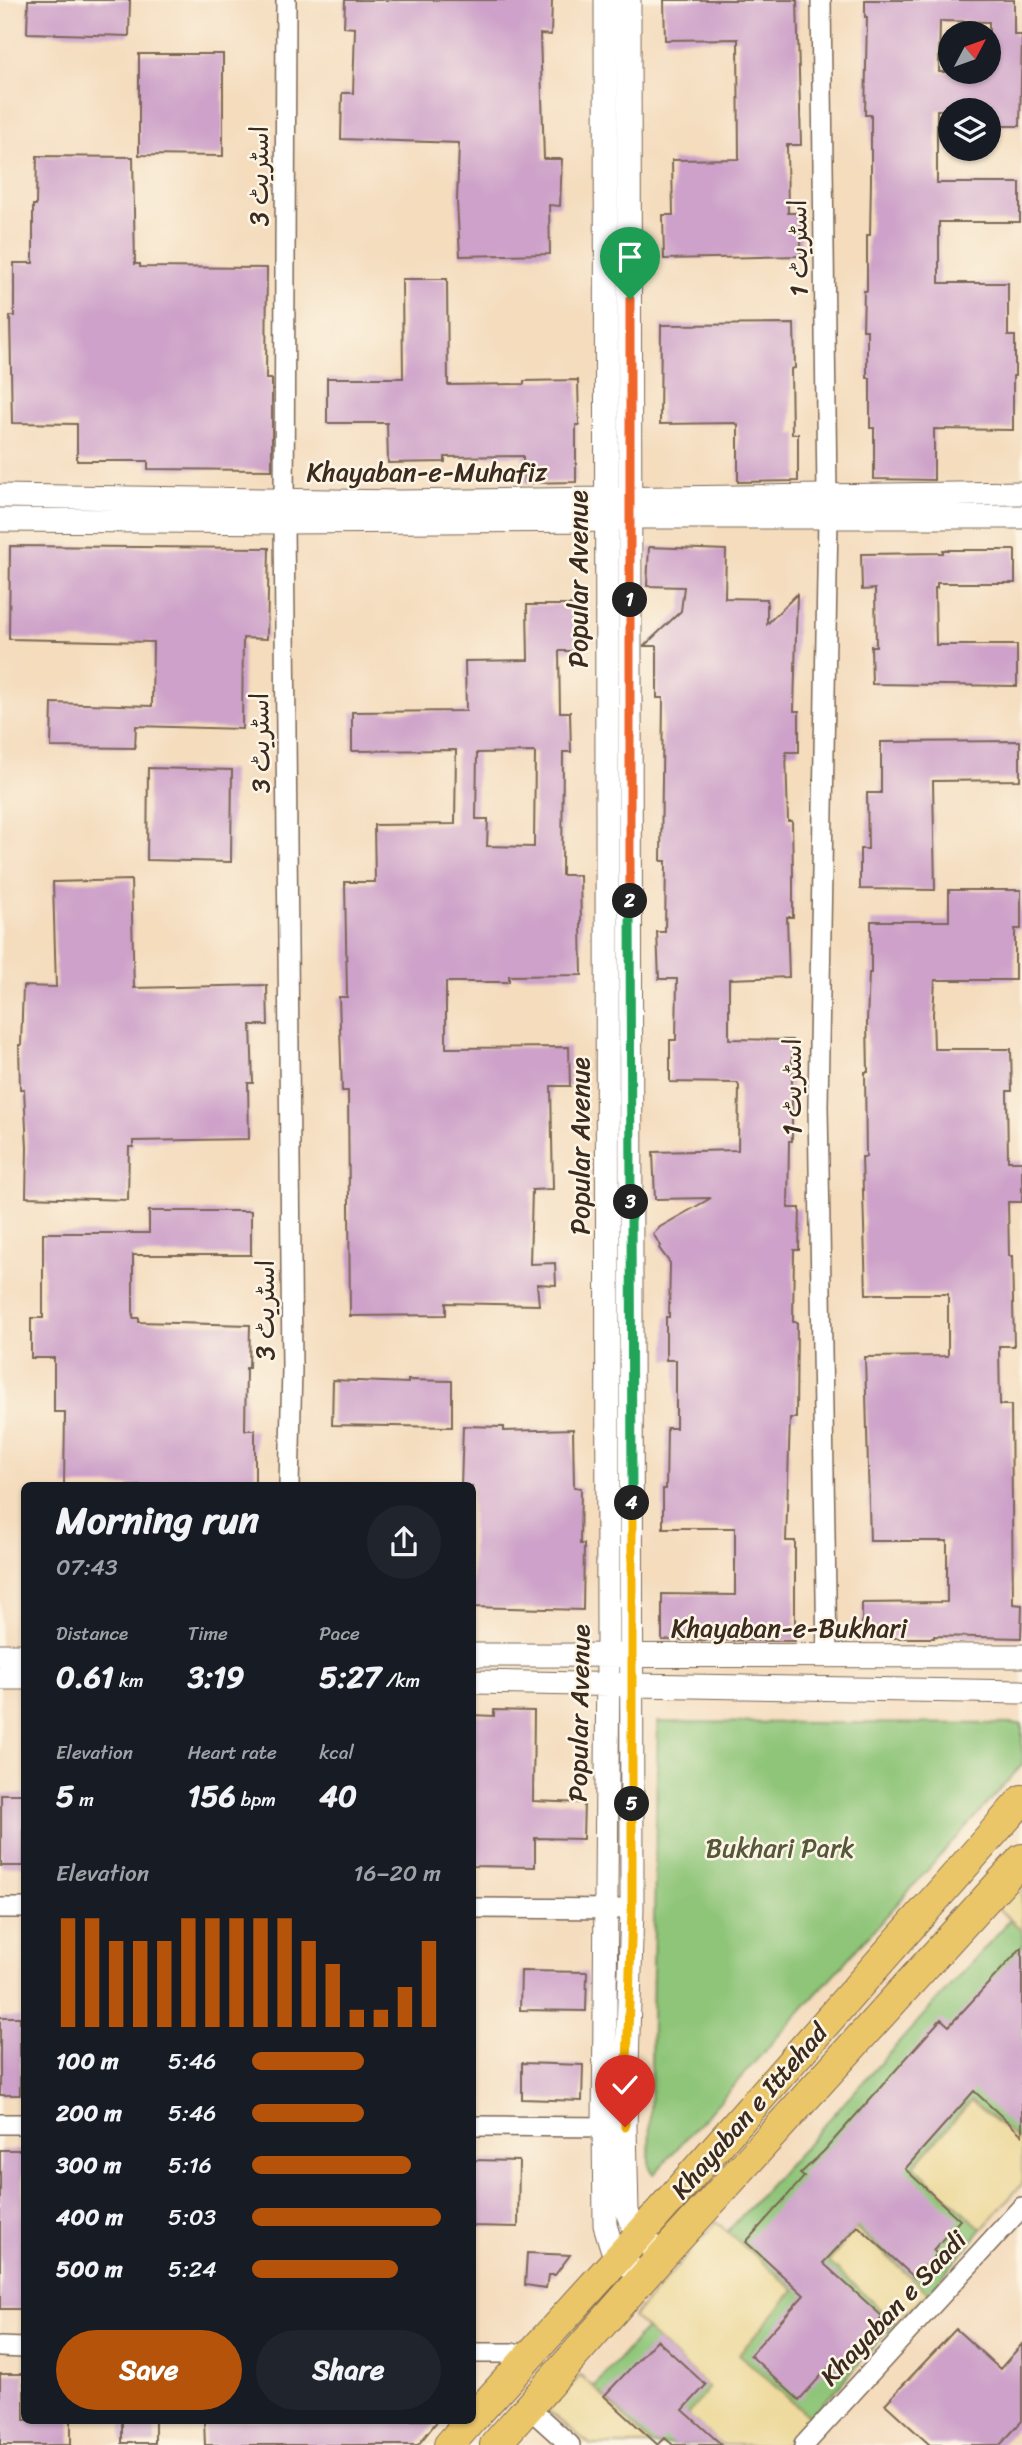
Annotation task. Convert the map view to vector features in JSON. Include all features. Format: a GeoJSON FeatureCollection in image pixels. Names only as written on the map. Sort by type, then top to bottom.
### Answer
{"type":"FeatureCollection","features":[{"type":"Feature","properties":{"kind":"main road","name":"Khayaban e Ittehad"},"geometry":{"type":"LineString","coordinates":[[476,2416],[640,2234],[1022,1800]]}},
{"type":"Feature","properties":{"kind":"main road","name":"Khayaban e Ittehad"},"geometry":{"type":"LineString","coordinates":[[495,2445],[662,2256],[1022,1859]]}},
{"type":"Feature","properties":{"kind":"main road","name":"Khayaban e Ittehad"},"geometry":{"type":"LineString","coordinates":[[449,2445],[468,2424]]}},
{"type":"Feature","properties":{"kind":"street","name":"اسٹریٹ 3"},"geometry":{"type":"LineString","coordinates":[[286,0],[284,512],[292,1369],[289,1482]]}},
{"type":"Feature","properties":{"kind":"street","name":"Popular Avenue"},"geometry":{"type":"LineString","coordinates":[[606,0],[608,1656],[604,1908],[614,2127],[627,2211],[633,2227],[662,2256]]}},
{"type":"Feature","properties":{"kind":"street","name":"Popular Avenue"},"geometry":{"type":"LineString","coordinates":[[629,0],[632,1909],[605,2225],[612,2248],[642,2279]]}},
{"type":"Feature","properties":{"kind":"street","name":"اسٹریٹ 1"},"geometry":{"type":"LineString","coordinates":[[821,0],[828,506],[818,1106],[827,1657]]}},
{"type":"Feature","properties":{"kind":"street","name":"Khayaban-e-Muhafiz"},"geometry":{"type":"LineString","coordinates":[[0,520],[284,512],[828,506],[1022,493]]}},
{"type":"Feature","properties":{"kind":"street","name":"Khayaban-e-Muhafiz"},"geometry":{"type":"LineString","coordinates":[[0,496],[284,512]]}},
{"type":"Feature","properties":{"kind":"street"},"geometry":{"type":"LineString","coordinates":[[828,506],[1022,517]]}},
{"type":"Feature","properties":{"kind":"street"},"geometry":{"type":"LineString","coordinates":[[0,1655],[21,1655]]}},
{"type":"Feature","properties":{"kind":"street","name":"Khayaban-e-Bukhari"},"geometry":{"type":"LineString","coordinates":[[476,1655],[1022,1656]]}},
{"type":"Feature","properties":{"kind":"street"},"geometry":{"type":"LineString","coordinates":[[0,1678],[21,1678]]}},
{"type":"Feature","properties":{"kind":"street"},"geometry":{"type":"LineString","coordinates":[[476,1682],[1022,1692]]}},
{"type":"Feature","properties":{"kind":"street"},"geometry":{"type":"LineString","coordinates":[[0,1908],[21,1908]]}},
{"type":"Feature","properties":{"kind":"street"},"geometry":{"type":"LineString","coordinates":[[476,1908],[632,1909]]}},
{"type":"Feature","properties":{"kind":"street"},"geometry":{"type":"LineString","coordinates":[[0,2124],[21,2124]]}},
{"type":"Feature","properties":{"kind":"street"},"geometry":{"type":"LineString","coordinates":[[476,2126],[614,2127]]}},
{"type":"Feature","properties":{"kind":"street","name":"Khayaban e Saadi"},"geometry":{"type":"LineString","coordinates":[[804,2445],[1022,2207]]}},
{"type":"Feature","properties":{"kind":"street"},"geometry":{"type":"LineString","coordinates":[[0,2347],[21,2347]]}},
{"type":"Feature","properties":{"kind":"street"},"geometry":{"type":"LineString","coordinates":[[476,2353],[516,2353],[526,2361]]}},
{"type":"Feature","properties":{"kind":"street"},"geometry":{"type":"LineString","coordinates":[[528,2408],[569,2445]]}},
{"type":"Feature","properties":{"kind":"green space","name":"Bukhari Park"},"geometry":{"type":"Polygon","coordinates":[[[658,1722],[1022,1724],[1022,1765],[654,2174],[649,2166],[658,1722]]]}},
{"type":"Feature","properties":{"kind":"green space"},"geometry":{"type":"Polygon","coordinates":[[[1010,1920],[1022,1930],[1022,2143],[971,2101],[915,2167],[982,2229],[928,2293],[856,2228],[830,2261],[895,2323],[810,2418],[739,2354],[727,2232],[1010,1920]]]}},
{"type":"Feature","properties":{"kind":"green space"},"geometry":{"type":"Polygon","coordinates":[[[646,2329],[710,2388],[721,2445],[652,2445],[594,2387],[646,2329]]]}},
{"type":"Feature","properties":{"kind":"sand"},"geometry":{"type":"Polygon","coordinates":[[[1022,1878],[1022,1930],[997,1908],[1022,1878]]]}},
{"type":"Feature","properties":{"kind":"sand"},"geometry":{"type":"Polygon","coordinates":[[[971,2101],[1022,2143],[1022,2184],[982,2229],[914,2166],[971,2101]]]}},
{"type":"Feature","properties":{"kind":"sand"},"geometry":{"type":"Polygon","coordinates":[[[716,2222],[794,2290],[739,2354],[810,2418],[786,2445],[721,2445],[688,2415],[709,2388],[633,2317],[716,2222]]]}},
{"type":"Feature","properties":{"kind":"sand"},"geometry":{"type":"Polygon","coordinates":[[[856,2228],[928,2293],[895,2323],[829,2262],[856,2228]]]}},
{"type":"Feature","properties":{"kind":"sand"},"geometry":{"type":"Polygon","coordinates":[[[580,2376],[652,2445],[591,2445],[548,2411],[580,2376]]]}},
{"type":"Feature","properties":{"kind":"building"},"geometry":{"type":"Polygon","coordinates":[[[28,0],[130,0],[129,36],[27,33],[28,0]]]}},
{"type":"Feature","properties":{"kind":"building"},"geometry":{"type":"Polygon","coordinates":[[[345,0],[552,0],[551,35],[540,34],[544,159],[562,159],[560,206],[549,205],[550,254],[460,256],[457,202],[459,143],[341,139],[342,93],[353,93],[355,28],[344,27],[345,0]]]}},
{"type":"Feature","properties":{"kind":"building"},"geometry":{"type":"Polygon","coordinates":[[[664,0],[797,0],[801,145],[787,145],[788,213],[801,213],[801,256],[664,259],[663,215],[673,215],[672,160],[739,159],[738,39],[665,40],[664,0]]]}},
{"type":"Feature","properties":{"kind":"building"},"geometry":{"type":"Polygon","coordinates":[[[865,0],[1014,0],[1014,35],[1022,35],[1020,126],[1001,126],[1001,98],[938,98],[937,183],[1020,183],[1020,222],[939,222],[939,283],[1008,283],[1008,336],[1015,336],[1015,376],[1013,430],[934,429],[934,480],[874,479],[874,428],[870,428],[867,330],[863,330],[871,180],[871,115],[865,115],[865,0]]]}},
{"type":"Feature","properties":{"kind":"building"},"geometry":{"type":"Polygon","coordinates":[[[139,54],[223,54],[223,156],[139,155],[139,54]]]}},
{"type":"Feature","properties":{"kind":"building"},"geometry":{"type":"Polygon","coordinates":[[[37,156],[133,157],[135,264],[140,264],[140,267],[267,268],[266,379],[272,379],[272,470],[148,469],[148,461],[77,461],[77,424],[12,423],[10,316],[14,316],[14,263],[33,263],[33,205],[36,205],[37,156]]]}},
{"type":"Feature","properties":{"kind":"building"},"geometry":{"type":"Polygon","coordinates":[[[402,279],[447,279],[448,385],[578,380],[576,482],[524,483],[523,456],[445,457],[445,462],[388,463],[387,423],[327,423],[327,378],[403,378],[402,279]]]}},
{"type":"Feature","properties":{"kind":"building"},"geometry":{"type":"Polygon","coordinates":[[[794,324],[795,368],[791,369],[792,434],[798,434],[798,481],[738,482],[738,425],[660,424],[661,325],[794,324]]]}},
{"type":"Feature","properties":{"kind":"building"},"geometry":{"type":"Polygon","coordinates":[[[10,546],[269,548],[267,639],[243,638],[242,729],[136,726],[135,748],[51,747],[52,703],[152,706],[153,642],[9,639],[10,546]]]}},
{"type":"Feature","properties":{"kind":"building"},"geometry":{"type":"Polygon","coordinates":[[[649,547],[726,550],[725,598],[767,599],[767,624],[797,594],[794,711],[799,711],[799,752],[786,752],[793,874],[793,917],[787,917],[789,977],[729,979],[729,1039],[792,1040],[792,1141],[789,1141],[788,1208],[800,1208],[799,1250],[794,1250],[793,1322],[797,1322],[796,1418],[790,1418],[786,1541],[795,1541],[795,1641],[662,1640],[662,1594],[735,1595],[735,1528],[663,1528],[667,1428],[676,1428],[676,1360],[666,1360],[670,1263],[653,1234],[660,1227],[711,1198],[655,1199],[653,1152],[738,1150],[739,1086],[737,1083],[670,1082],[670,1040],[676,1040],[677,979],[659,979],[657,932],[665,932],[666,861],[661,861],[663,698],[657,698],[657,646],[644,646],[681,611],[684,587],[647,586],[649,547]]]}},
{"type":"Feature","properties":{"kind":"building"},"geometry":{"type":"Polygon","coordinates":[[[943,550],[1015,550],[1015,583],[937,583],[935,588],[936,645],[1017,645],[1017,686],[872,684],[871,646],[876,646],[875,589],[862,590],[861,554],[943,553],[943,550]]]}},
{"type":"Feature","properties":{"kind":"building"},"geometry":{"type":"Polygon","coordinates":[[[527,605],[578,605],[579,651],[559,651],[560,712],[570,712],[571,752],[563,752],[562,875],[580,875],[582,975],[509,976],[509,982],[446,982],[446,1048],[569,1047],[570,1086],[551,1086],[553,1189],[532,1190],[530,1264],[555,1263],[556,1285],[537,1284],[539,1305],[446,1303],[446,1315],[350,1316],[348,1091],[342,1091],[339,997],[347,997],[345,882],[375,882],[374,825],[455,824],[456,750],[352,751],[352,712],[466,711],[465,661],[528,660],[527,605]],[[535,752],[477,753],[476,819],[488,819],[487,846],[534,847],[535,752]]]}},
{"type":"Feature","properties":{"kind":"building"},"geometry":{"type":"Polygon","coordinates":[[[1020,741],[1020,780],[933,781],[935,890],[860,889],[860,849],[868,849],[867,793],[881,793],[881,742],[1020,741]]]}},
{"type":"Feature","properties":{"kind":"building"},"geometry":{"type":"Polygon","coordinates":[[[148,768],[232,770],[231,862],[147,860],[148,768]]]}},
{"type":"Feature","properties":{"kind":"building"},"geometry":{"type":"Polygon","coordinates":[[[131,880],[134,988],[267,985],[268,1025],[251,1025],[253,1083],[248,1083],[249,1139],[133,1141],[133,1147],[129,1147],[128,1200],[26,1197],[27,1148],[24,1089],[20,1089],[19,1045],[23,986],[56,987],[53,882],[131,880]]]}},
{"type":"Feature","properties":{"kind":"building"},"geometry":{"type":"Polygon","coordinates":[[[949,890],[1021,890],[1021,929],[1015,929],[1015,980],[935,980],[933,1014],[934,1049],[1011,1049],[1012,1091],[1007,1091],[1008,1161],[1022,1161],[1022,1202],[1008,1202],[1014,1346],[999,1346],[1000,1405],[1011,1405],[1013,1604],[1022,1605],[1021,1638],[862,1638],[862,1603],[947,1602],[947,1541],[870,1541],[865,1357],[948,1356],[948,1294],[866,1294],[862,1157],[866,1157],[865,1072],[868,1072],[871,921],[949,921],[949,890]]]}},
{"type":"Feature","properties":{"kind":"building"},"geometry":{"type":"Polygon","coordinates":[[[149,1211],[251,1211],[251,1255],[133,1255],[133,1318],[139,1318],[139,1322],[250,1325],[245,1430],[255,1430],[255,1482],[64,1482],[65,1412],[54,1412],[54,1358],[31,1358],[31,1318],[43,1318],[43,1233],[149,1233],[149,1211]]]}},
{"type":"Feature","properties":{"kind":"building"},"geometry":{"type":"Polygon","coordinates":[[[333,1380],[408,1383],[408,1380],[452,1381],[452,1427],[332,1425],[333,1380]]]}},
{"type":"Feature","properties":{"kind":"building"},"geometry":{"type":"Polygon","coordinates":[[[463,1426],[504,1427],[504,1431],[573,1429],[574,1487],[581,1488],[583,1610],[476,1607],[476,1482],[461,1482],[463,1426]]]}},
{"type":"Feature","properties":{"kind":"building"},"geometry":{"type":"Polygon","coordinates":[[[494,1710],[534,1711],[533,1801],[584,1803],[583,1839],[535,1838],[535,1867],[476,1866],[476,1715],[494,1716],[494,1710]]]}},
{"type":"Feature","properties":{"kind":"building"},"geometry":{"type":"Polygon","coordinates":[[[1,1794],[21,1794],[21,1866],[1,1866],[1,1794]]]}},
{"type":"Feature","properties":{"kind":"building"},"geometry":{"type":"Polygon","coordinates":[[[1022,1947],[1022,2135],[974,2091],[905,2169],[960,2220],[933,2250],[937,2254],[915,2278],[858,2226],[823,2263],[883,2317],[833,2372],[828,2368],[799,2400],[750,2355],[804,2295],[746,2242],[804,2177],[800,2174],[824,2151],[941,2019],[949,2026],[1022,1947]]]}},
{"type":"Feature","properties":{"kind":"building"},"geometry":{"type":"Polygon","coordinates":[[[521,1971],[587,1972],[586,2011],[520,2010],[521,1971]]]}},
{"type":"Feature","properties":{"kind":"building"},"geometry":{"type":"Polygon","coordinates":[[[0,2017],[20,2017],[20,2095],[0,2095],[0,2017]]]}},
{"type":"Feature","properties":{"kind":"building"},"geometry":{"type":"Polygon","coordinates":[[[522,2063],[583,2065],[582,2101],[522,2099],[522,2063]]]}},
{"type":"Feature","properties":{"kind":"building"},"geometry":{"type":"Polygon","coordinates":[[[0,2150],[21,2150],[21,2309],[0,2309],[0,2150]]]}},
{"type":"Feature","properties":{"kind":"building"},"geometry":{"type":"Polygon","coordinates":[[[476,2160],[519,2161],[518,2227],[476,2226],[476,2160]]]}},
{"type":"Feature","properties":{"kind":"building"},"geometry":{"type":"Polygon","coordinates":[[[527,2253],[570,2255],[555,2275],[548,2275],[546,2288],[525,2285],[527,2253]]]}},
{"type":"Feature","properties":{"kind":"building"},"geometry":{"type":"Polygon","coordinates":[[[956,2329],[1000,2369],[1022,2344],[1022,2421],[1000,2445],[930,2445],[885,2404],[956,2329]]]}},
{"type":"Feature","properties":{"kind":"building"},"geometry":{"type":"Polygon","coordinates":[[[657,2340],[706,2385],[683,2410],[722,2445],[673,2445],[665,2438],[658,2445],[604,2396],[657,2340]]]}},
{"type":"Feature","properties":{"kind":"building"},"geometry":{"type":"Polygon","coordinates":[[[0,2374],[21,2374],[21,2424],[71,2424],[71,2445],[0,2445],[0,2374]]]}},
{"type":"Feature","properties":{"kind":"building"},"geometry":{"type":"Polygon","coordinates":[[[122,2424],[155,2424],[155,2443],[122,2443],[122,2424]]]}},
{"type":"Feature","properties":{"kind":"building"},"geometry":{"type":"Polygon","coordinates":[[[204,2424],[435,2424],[418,2445],[205,2445],[204,2424]]]}},
{"type":"Feature","properties":{"kind":"route"},"geometry":{"type":"LineString","coordinates":[[625,2127],[632,1909],[630,299]]}}]}
